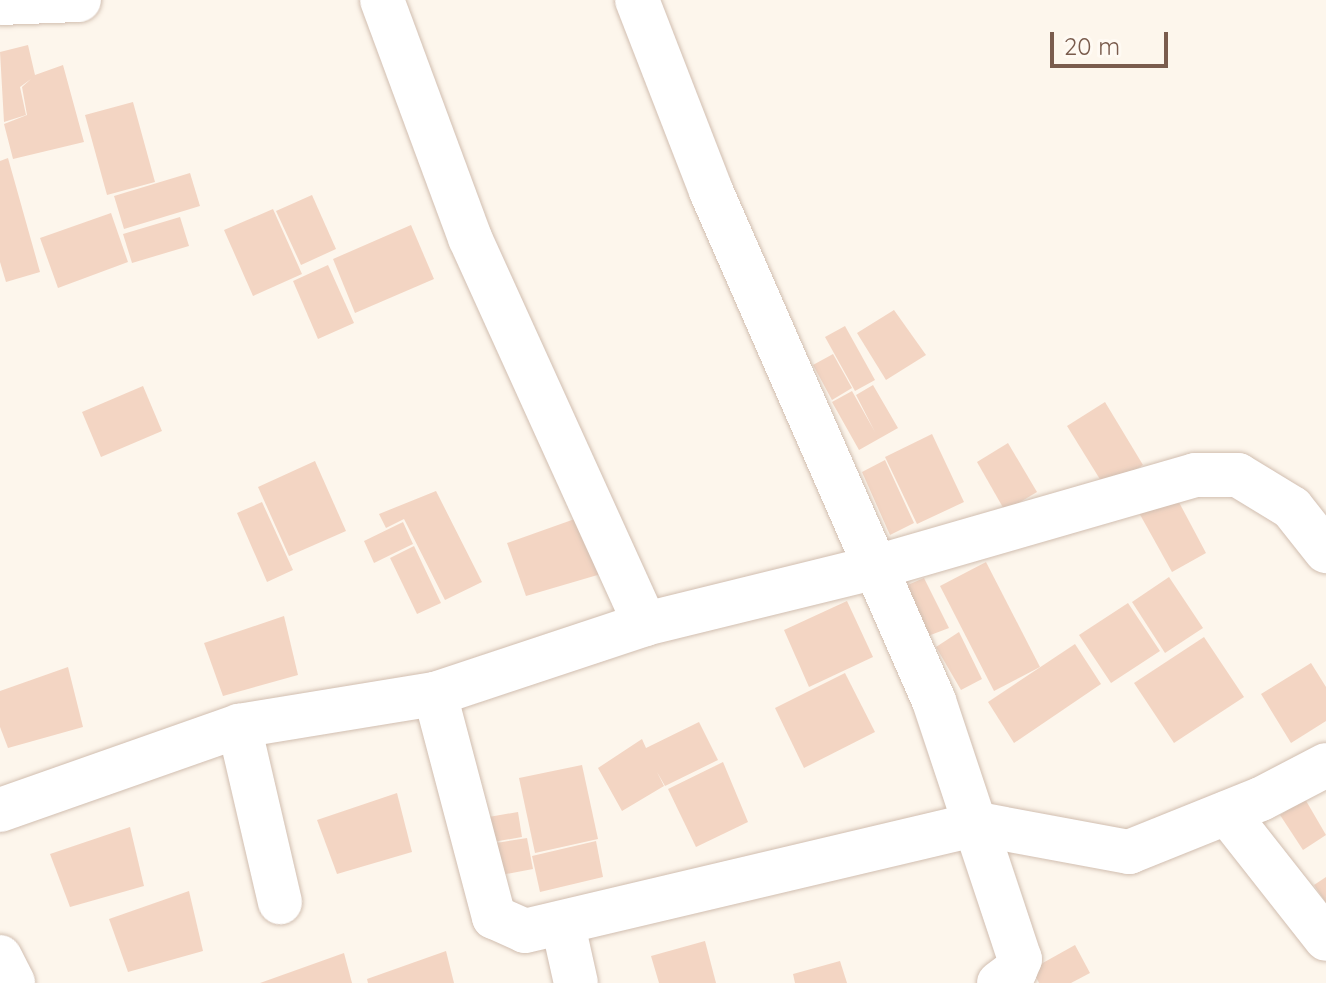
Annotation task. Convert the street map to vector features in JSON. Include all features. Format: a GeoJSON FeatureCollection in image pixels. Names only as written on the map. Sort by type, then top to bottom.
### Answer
{"type":"FeatureCollection","features":[{"type":"Feature","properties":{"kind":"street"},"geometry":{"type":"LineString","coordinates":[[0,3],[79,0]]}},
{"type":"Feature","properties":{"kind":"street"},"geometry":{"type":"LineString","coordinates":[[382,0],[470,238],[645,624]]}},
{"type":"Feature","properties":{"kind":"street"},"geometry":{"type":"LineString","coordinates":[[637,0],[711,191],[873,568],[934,701],[978,824],[1020,959],[1015,971],[999,983]]}},
{"type":"Feature","properties":{"kind":"street"},"geometry":{"type":"LineString","coordinates":[[0,810],[239,726],[435,694],[645,624],[873,568],[1195,475],[1238,475],[1292,508],[1326,551]]}},
{"type":"Feature","properties":{"kind":"street"},"geometry":{"type":"LineString","coordinates":[[435,694],[494,917],[525,931],[563,925],[978,824],[1129,852],[1227,813],[1326,765]]}},
{"type":"Feature","properties":{"kind":"street"},"geometry":{"type":"LineString","coordinates":[[239,726],[280,902]]}},
{"type":"Feature","properties":{"kind":"street"},"geometry":{"type":"LineString","coordinates":[[1227,813],[1326,939]]}},
{"type":"Feature","properties":{"kind":"street"},"geometry":{"type":"LineString","coordinates":[[563,925],[576,983]]}},
{"type":"Feature","properties":{"kind":"street"},"geometry":{"type":"LineString","coordinates":[[0,957],[13,983]]}},
{"type":"Feature","properties":{"kind":"building"},"geometry":{"type":"Polygon","coordinates":[[[28,45],[35,75],[63,65],[84,142],[13,159],[4,124],[27,115],[22,87],[31,79],[20,87],[26,115],[4,122],[0,52],[28,45]]]}},
{"type":"Feature","properties":{"kind":"building"},"geometry":{"type":"Polygon","coordinates":[[[133,102],[155,182],[107,195],[85,115],[133,102]]]}},
{"type":"Feature","properties":{"kind":"building"},"geometry":{"type":"Polygon","coordinates":[[[8,158],[40,272],[6,282],[0,262],[0,161],[8,158]]]}},
{"type":"Feature","properties":{"kind":"building"},"geometry":{"type":"Polygon","coordinates":[[[190,173],[200,206],[124,229],[114,196],[190,173]]]}},
{"type":"Feature","properties":{"kind":"building"},"geometry":{"type":"Polygon","coordinates":[[[312,195],[336,249],[301,265],[276,211],[312,195]]]}},
{"type":"Feature","properties":{"kind":"building"},"geometry":{"type":"Polygon","coordinates":[[[273,209],[302,274],[253,296],[224,230],[273,209]]]}},
{"type":"Feature","properties":{"kind":"building"},"geometry":{"type":"Polygon","coordinates":[[[111,213],[128,262],[58,288],[40,238],[111,213]]]}},
{"type":"Feature","properties":{"kind":"building"},"geometry":{"type":"Polygon","coordinates":[[[180,217],[189,246],[132,263],[123,234],[180,217]]]}},
{"type":"Feature","properties":{"kind":"building"},"geometry":{"type":"Polygon","coordinates":[[[411,225],[434,279],[355,313],[333,259],[411,225]]]}},
{"type":"Feature","properties":{"kind":"building"},"geometry":{"type":"Polygon","coordinates":[[[328,265],[354,323],[318,339],[293,281],[328,265]]]}},
{"type":"Feature","properties":{"kind":"building"},"geometry":{"type":"Polygon","coordinates":[[[894,310],[926,355],[886,380],[857,333],[894,310]]]}},
{"type":"Feature","properties":{"kind":"building"},"geometry":{"type":"Polygon","coordinates":[[[845,326],[875,380],[855,391],[825,337],[845,326]]]}},
{"type":"Feature","properties":{"kind":"building"},"geometry":{"type":"Polygon","coordinates":[[[833,354],[852,388],[832,400],[813,365],[833,354]]]}},
{"type":"Feature","properties":{"kind":"building"},"geometry":{"type":"Polygon","coordinates":[[[873,385],[898,428],[859,450],[832,402],[852,391],[875,432],[856,395],[873,385]]]}},
{"type":"Feature","properties":{"kind":"building"},"geometry":{"type":"Polygon","coordinates":[[[143,386],[162,431],[101,457],[82,412],[143,386]]]}},
{"type":"Feature","properties":{"kind":"building"},"geometry":{"type":"Polygon","coordinates":[[[1105,402],[1143,465],[1106,489],[1067,426],[1105,402]]]}},
{"type":"Feature","properties":{"kind":"building"},"geometry":{"type":"Polygon","coordinates":[[[932,434],[964,502],[917,524],[885,457],[932,434]]]}},
{"type":"Feature","properties":{"kind":"building"},"geometry":{"type":"Polygon","coordinates":[[[1008,443],[1037,492],[1005,511],[977,462],[1008,443]]]}},
{"type":"Feature","properties":{"kind":"building"},"geometry":{"type":"Polygon","coordinates":[[[885,460],[914,523],[890,535],[862,472],[885,460]]]}},
{"type":"Feature","properties":{"kind":"building"},"geometry":{"type":"Polygon","coordinates":[[[315,461],[346,531],[289,556],[258,487],[315,461]]]}},
{"type":"Feature","properties":{"kind":"building"},"geometry":{"type":"Polygon","coordinates":[[[436,491],[482,582],[445,600],[404,519],[386,528],[379,514],[436,491]]]}},
{"type":"Feature","properties":{"kind":"building"},"geometry":{"type":"Polygon","coordinates":[[[1173,491],[1206,553],[1172,572],[1138,511],[1173,491]]]}},
{"type":"Feature","properties":{"kind":"building"},"geometry":{"type":"Polygon","coordinates":[[[262,502],[293,570],[267,582],[237,513],[262,502]]]}},
{"type":"Feature","properties":{"kind":"building"},"geometry":{"type":"Polygon","coordinates":[[[586,515],[601,574],[526,596],[507,543],[586,515]]]}},
{"type":"Feature","properties":{"kind":"building"},"geometry":{"type":"Polygon","coordinates":[[[403,522],[413,544],[374,563],[364,541],[403,522]]]}},
{"type":"Feature","properties":{"kind":"building"},"geometry":{"type":"Polygon","coordinates":[[[414,546],[441,603],[417,614],[390,558],[414,546]]]}},
{"type":"Feature","properties":{"kind":"building"},"geometry":{"type":"Polygon","coordinates":[[[986,562],[1040,667],[994,691],[940,586],[986,562]]]}},
{"type":"Feature","properties":{"kind":"building"},"geometry":{"type":"Polygon","coordinates":[[[1169,577],[1203,628],[1165,653],[1132,602],[1169,577]]]}},
{"type":"Feature","properties":{"kind":"building"},"geometry":{"type":"Polygon","coordinates":[[[924,578],[949,628],[928,636],[903,587],[924,578]]]}},
{"type":"Feature","properties":{"kind":"building"},"geometry":{"type":"Polygon","coordinates":[[[847,601],[873,657],[809,687],[784,630],[847,601]]]}},
{"type":"Feature","properties":{"kind":"building"},"geometry":{"type":"Polygon","coordinates":[[[1128,603],[1160,651],[1111,683],[1079,635],[1128,603]]]}},
{"type":"Feature","properties":{"kind":"building"},"geometry":{"type":"Polygon","coordinates":[[[284,616],[298,675],[223,696],[204,643],[284,616]]]}},
{"type":"Feature","properties":{"kind":"building"},"geometry":{"type":"Polygon","coordinates":[[[959,632],[982,679],[961,690],[936,647],[959,632]]]}},
{"type":"Feature","properties":{"kind":"building"},"geometry":{"type":"Polygon","coordinates":[[[1204,637],[1244,697],[1174,743],[1134,683],[1204,637]]]}},
{"type":"Feature","properties":{"kind":"building"},"geometry":{"type":"Polygon","coordinates":[[[1075,644],[1101,684],[1014,743],[988,702],[1075,644]]]}},
{"type":"Feature","properties":{"kind":"building"},"geometry":{"type":"Polygon","coordinates":[[[1311,663],[1326,687],[1326,721],[1291,743],[1261,694],[1311,663]]]}},
{"type":"Feature","properties":{"kind":"building"},"geometry":{"type":"Polygon","coordinates":[[[68,667],[83,727],[8,748],[0,727],[0,691],[68,667]]]}},
{"type":"Feature","properties":{"kind":"building"},"geometry":{"type":"Polygon","coordinates":[[[845,673],[875,732],[804,768],[775,708],[845,673]]]}},
{"type":"Feature","properties":{"kind":"building"},"geometry":{"type":"Polygon","coordinates":[[[699,722],[718,760],[665,786],[657,772],[664,786],[622,811],[598,768],[642,739],[646,748],[699,722]]]}},
{"type":"Feature","properties":{"kind":"building"},"geometry":{"type":"Polygon","coordinates":[[[723,762],[748,822],[696,847],[668,789],[723,762]]]}},
{"type":"Feature","properties":{"kind":"building"},"geometry":{"type":"Polygon","coordinates":[[[582,765],[598,839],[535,853],[519,778],[582,765]]]}},
{"type":"Feature","properties":{"kind":"building"},"geometry":{"type":"Polygon","coordinates":[[[397,793],[412,852],[337,874],[317,820],[397,793]]]}},
{"type":"Feature","properties":{"kind":"building"},"geometry":{"type":"Polygon","coordinates":[[[1305,799],[1326,835],[1303,850],[1280,815],[1305,799]]]}},
{"type":"Feature","properties":{"kind":"building"},"geometry":{"type":"Polygon","coordinates":[[[518,812],[522,837],[487,843],[483,818],[518,812]]]}},
{"type":"Feature","properties":{"kind":"building"},"geometry":{"type":"Polygon","coordinates":[[[130,827],[144,886],[70,907],[50,854],[130,827]]]}},
{"type":"Feature","properties":{"kind":"building"},"geometry":{"type":"Polygon","coordinates":[[[527,838],[533,869],[490,877],[484,845],[527,838]]]}},
{"type":"Feature","properties":{"kind":"building"},"geometry":{"type":"Polygon","coordinates":[[[596,841],[603,877],[540,892],[532,856],[596,841]]]}},
{"type":"Feature","properties":{"kind":"building"},"geometry":{"type":"Polygon","coordinates":[[[1326,877],[1326,903],[1314,885],[1326,877]]]}},
{"type":"Feature","properties":{"kind":"building"},"geometry":{"type":"Polygon","coordinates":[[[189,891],[203,951],[128,972],[109,919],[189,891]]]}},
{"type":"Feature","properties":{"kind":"building"},"geometry":{"type":"Polygon","coordinates":[[[705,941],[716,983],[659,983],[651,956],[705,941]]]}},
{"type":"Feature","properties":{"kind":"building"},"geometry":{"type":"Polygon","coordinates":[[[1075,945],[1090,973],[1071,983],[1039,983],[1032,969],[1075,945]]]}},
{"type":"Feature","properties":{"kind":"building"},"geometry":{"type":"Polygon","coordinates":[[[446,951],[454,983],[368,983],[367,979],[446,951]]]}},
{"type":"Feature","properties":{"kind":"building"},"geometry":{"type":"Polygon","coordinates":[[[344,953],[352,983],[260,983],[344,953]]]}},
{"type":"Feature","properties":{"kind":"building"},"geometry":{"type":"Polygon","coordinates":[[[840,961],[847,983],[795,983],[793,974],[840,961]]]}}]}
